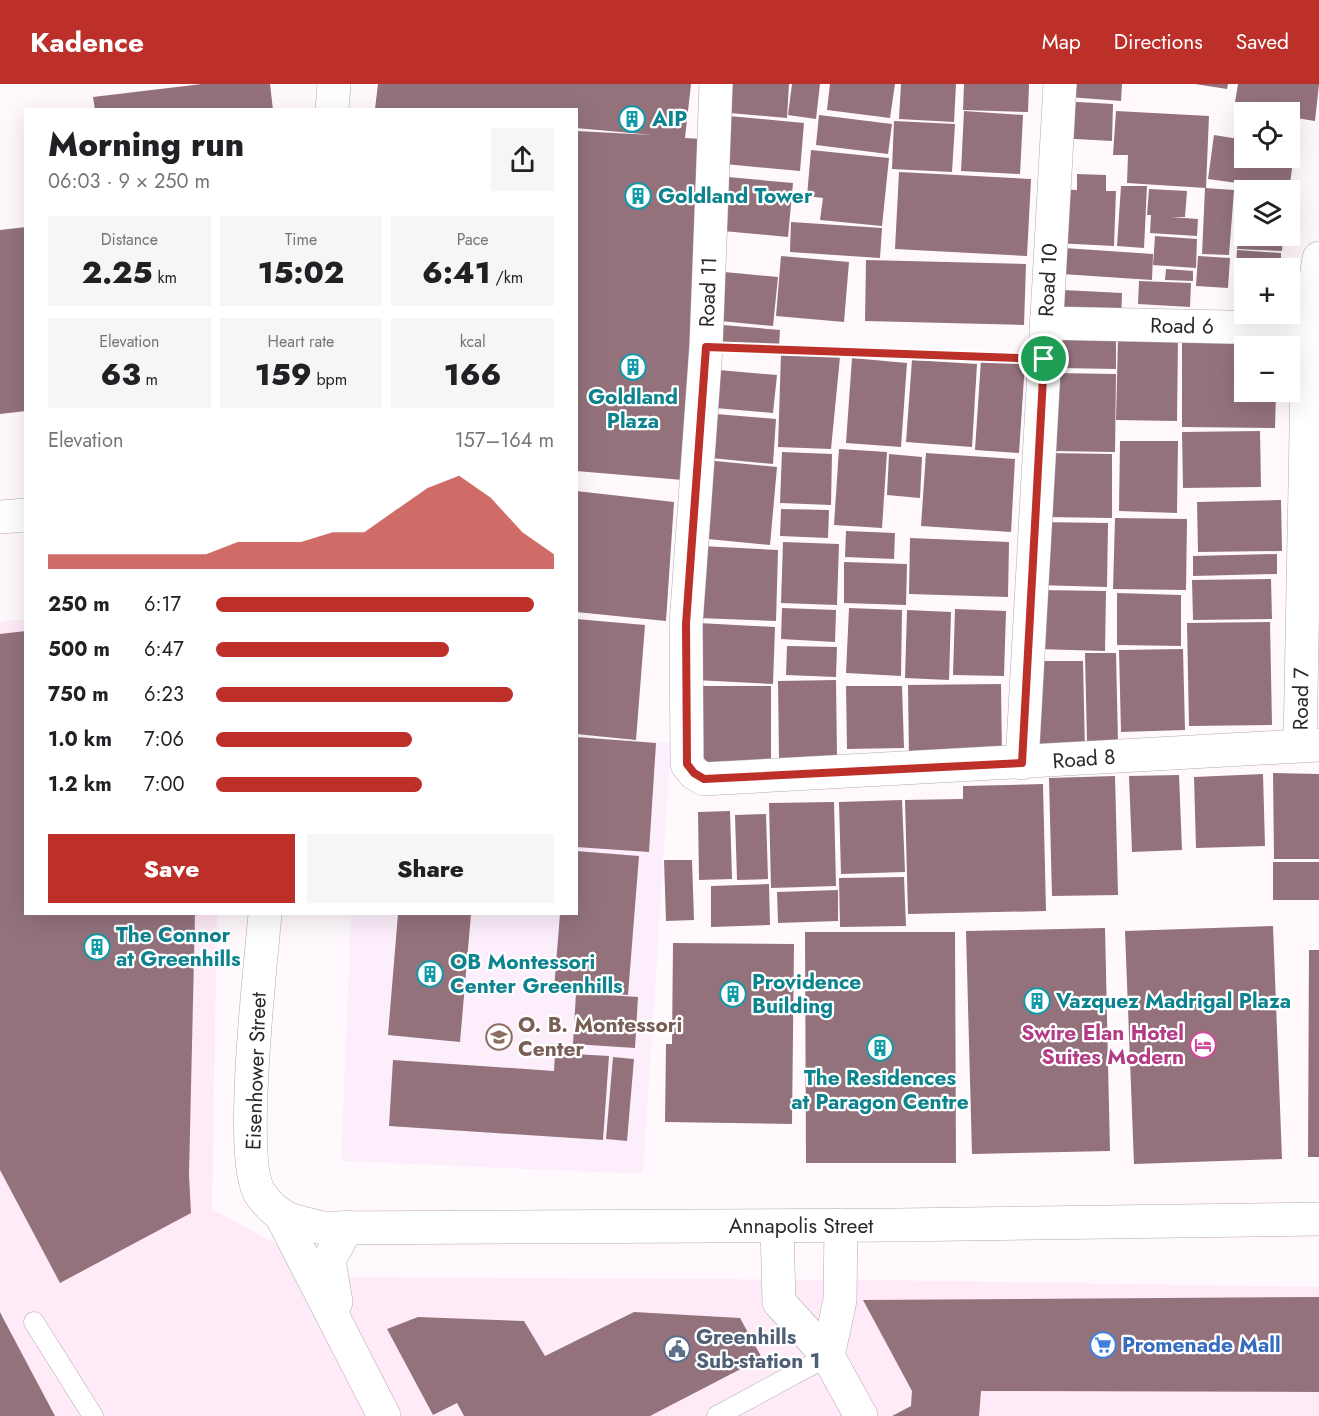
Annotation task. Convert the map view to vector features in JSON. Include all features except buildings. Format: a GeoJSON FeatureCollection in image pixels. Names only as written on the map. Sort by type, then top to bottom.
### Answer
{"type":"FeatureCollection","features":[{"type":"Feature","properties":{"kind":"street"},"geometry":{"type":"LineString","coordinates":[[332,108],[334,84]]}},
{"type":"Feature","properties":{"kind":"street","name":"Road 11"},"geometry":{"type":"LineString","coordinates":[[704,779],[694,773],[687,764],[686,624],[706,347],[716,84]]}},
{"type":"Feature","properties":{"kind":"street","name":"Road 10"},"geometry":{"type":"LineString","coordinates":[[1022,763],[1060,84]]}},
{"type":"Feature","properties":{"kind":"street","name":"Road 7"},"geometry":{"type":"LineString","coordinates":[[1309,745],[1314,329],[1319,258]]}},
{"type":"Feature","properties":{"kind":"street","name":"Road 6"},"geometry":{"type":"LineString","coordinates":[[1046,323],[1314,329]]}},
{"type":"Feature","properties":{"kind":"street"},"geometry":{"type":"LineString","coordinates":[[0,517],[24,515]]}},
{"type":"Feature","properties":{"kind":"street","name":"Road 8"},"geometry":{"type":"LineString","coordinates":[[704,779],[1022,763],[1309,745]]}},
{"type":"Feature","properties":{"kind":"street","name":"Eisenhower Street"},"geometry":{"type":"LineString","coordinates":[[265,915],[250,1112],[251,1150],[259,1194],[283,1219],[384,1416]]}},
{"type":"Feature","properties":{"kind":"street","name":"Annapolis Street"},"geometry":{"type":"LineString","coordinates":[[283,1219],[323,1228],[777,1226],[1319,1219]]}},
{"type":"Feature","properties":{"kind":"street"},"geometry":{"type":"LineString","coordinates":[[828,1356],[840,1300],[841,1225]]}},
{"type":"Feature","properties":{"kind":"street"},"geometry":{"type":"LineString","coordinates":[[777,1226],[779,1302],[828,1356],[861,1416]]}},
{"type":"Feature","properties":{"kind":"street"},"geometry":{"type":"LineString","coordinates":[[340,1330],[329,1260],[347,1227]]}},
{"type":"Feature","properties":{"kind":"lane"},"geometry":{"type":"LineString","coordinates":[[34,1322],[93,1416]]}},
{"type":"Feature","properties":{"kind":"lane"},"geometry":{"type":"LineString","coordinates":[[717,1416],[828,1356]]}},
{"type":"Feature","properties":{"kind":"path"},"geometry":{"type":"LineString","coordinates":[[706,347],[1044,359]]}},
{"type":"Feature","properties":{"kind":"shaded area"},"geometry":{"type":"Polygon","coordinates":[[[24,619],[24,915],[217,915],[212,1209],[337,1277],[876,1280],[1319,1287],[1319,1416],[0,1416],[0,622],[24,619]]]}},
{"type":"Feature","properties":{"kind":"shaded area","name":"O. B. Montessori Center"},"geometry":{"type":"Polygon","coordinates":[[[578,736],[671,743],[643,1174],[341,1161],[351,915],[578,915],[578,736]]]}},
{"type":"Feature","properties":{"kind":"place","name":"AIP"},"geometry":{"type":"Point","coordinates":[632,119]}},
{"type":"Feature","properties":{"kind":"place","name":"Goldland Tower"},"geometry":{"type":"Point","coordinates":[638,196]}},
{"type":"Feature","properties":{"kind":"place","name":"Goldland Plaza"},"geometry":{"type":"Point","coordinates":[633,367]}},
{"type":"Feature","properties":{"kind":"place","name":"The Connor at Greenhills"},"geometry":{"type":"Point","coordinates":[97,947]}},
{"type":"Feature","properties":{"kind":"place","name":"OB Montessori Center Greenhills"},"geometry":{"type":"Point","coordinates":[430,974]}},
{"type":"Feature","properties":{"kind":"place","name":"Providence Building"},"geometry":{"type":"Point","coordinates":[733,994]}},
{"type":"Feature","properties":{"kind":"place","name":"Vazquez Madrigal Plaza"},"geometry":{"type":"Point","coordinates":[1037,1001]}},
{"type":"Feature","properties":{"kind":"place","name":"O. B. Montessori Center"},"geometry":{"type":"Point","coordinates":[499,1037]}},
{"type":"Feature","properties":{"kind":"place","name":"Swire Elan Hotel Suites Modern"},"geometry":{"type":"Point","coordinates":[1203,1045]}},
{"type":"Feature","properties":{"kind":"place","name":"The Residences at Paragon Centre"},"geometry":{"type":"Point","coordinates":[880,1048]}},
{"type":"Feature","properties":{"kind":"place","name":"Promenade Mall"},"geometry":{"type":"Point","coordinates":[1103,1345]}},
{"type":"Feature","properties":{"kind":"place","name":"Greenhills Sub-station 1"},"geometry":{"type":"Point","coordinates":[677,1349]}},
{"type":"Feature","properties":{"kind":"route"},"geometry":{"type":"LineString","coordinates":[[706,347],[1044,359],[1022,763],[704,779],[694,773],[687,764],[686,624],[706,347]]}}]}
